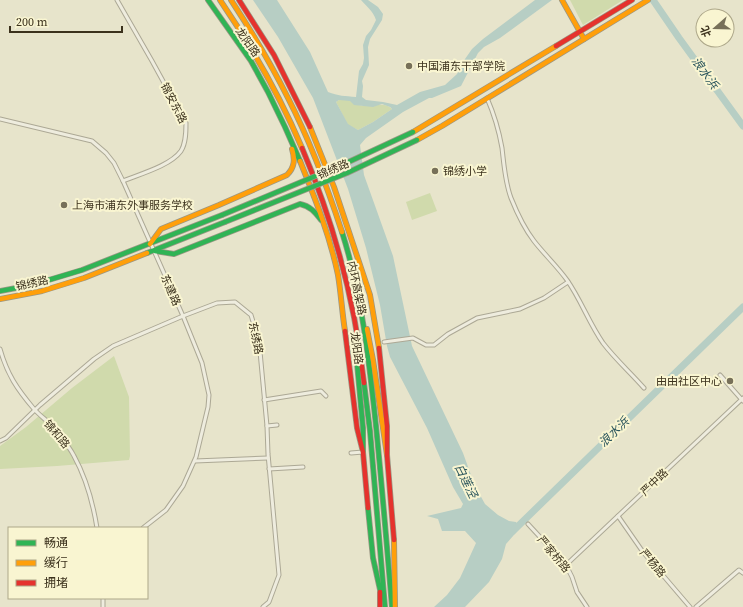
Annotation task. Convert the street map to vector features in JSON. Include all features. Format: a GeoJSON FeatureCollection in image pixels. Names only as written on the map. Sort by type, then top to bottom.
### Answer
{"type":"FeatureCollection","features":[{"type":"Feature","properties":{"kind":"main road","name":"龙阳路"},"geometry":{"type":"LineString","coordinates":[[208,0],[254,66],[281,118],[302,167],[323,222],[332,251],[337,271],[358,428],[363,452],[375,570],[384,607]]}},
{"type":"Feature","properties":{"kind":"main road"},"geometry":{"type":"LineString","coordinates":[[216,0],[248,43]]}},
{"type":"Feature","properties":{"kind":"main road","name":"内环高架路"},"geometry":{"type":"LineString","coordinates":[[220,0],[248,43],[283,106],[309,164],[337,242],[351,296],[361,357],[372,453],[384,607]]}},
{"type":"Feature","properties":{"kind":"main road","name":"内环高架路"},"geometry":{"type":"LineString","coordinates":[[231,0],[268,58],[291,102],[308,140],[337,217],[349,258],[358,295],[368,356],[394,606]]}},
{"type":"Feature","properties":{"kind":"main road","name":"龙阳路"},"geometry":{"type":"LineString","coordinates":[[239,0],[274,55],[309,124],[334,187],[368,289],[380,355],[387,426],[387,455],[394,545],[394,606]]}},
{"type":"Feature","properties":{"kind":"main road"},"geometry":{"type":"LineString","coordinates":[[562,0],[584,39]]}},
{"type":"Feature","properties":{"kind":"main road","name":"锦绣路"},"geometry":{"type":"LineString","coordinates":[[0,291],[32,285],[82,270],[343,166],[413,132],[632,0]]}},
{"type":"Feature","properties":{"kind":"main road","name":"锦绣路"},"geometry":{"type":"LineString","coordinates":[[0,299],[42,291],[84,278],[346,173],[417,140],[648,0]]}},
{"type":"Feature","properties":{"kind":"main road"},"geometry":{"type":"LineString","coordinates":[[150,244],[160,229],[255,190],[290,173],[294,166],[294,157],[281,118]]}},
{"type":"Feature","properties":{"kind":"main road"},"geometry":{"type":"LineString","coordinates":[[153,251],[174,254],[300,204],[312,208],[323,222]]}},
{"type":"Feature","properties":{"kind":"main road"},"geometry":{"type":"LineString","coordinates":[[358,295],[372,352],[387,455]]}},
{"type":"Feature","properties":{"kind":"main road"},"geometry":{"type":"LineString","coordinates":[[351,296],[363,428],[363,452]]}},
{"type":"Feature","properties":{"kind":"main road"},"geometry":{"type":"LineString","coordinates":[[380,592],[380,607]]}},
{"type":"Feature","properties":{"kind":"street","name":"锦安东路"},"geometry":{"type":"LineString","coordinates":[[117,0],[186,123],[186,132],[182,150],[171,161],[123,181]]}},
{"type":"Feature","properties":{"kind":"street"},"geometry":{"type":"LineString","coordinates":[[487,98],[502,146],[505,176],[510,196],[520,219],[533,240],[568,282],[593,328],[603,343],[615,359],[644,388]]}},
{"type":"Feature","properties":{"kind":"street","name":"东建路"},"geometry":{"type":"LineString","coordinates":[[0,119],[92,141],[106,153],[114,163],[123,181],[183,316],[202,363],[209,395],[208,407],[195,461],[183,486],[166,510],[144,527]]}},
{"type":"Feature","properties":{"kind":"street"},"geometry":{"type":"LineString","coordinates":[[384,342],[413,338],[426,345],[434,345],[448,334],[477,318],[520,309],[544,298],[568,282]]}},
{"type":"Feature","properties":{"kind":"street","name":"东绣路"},"geometry":{"type":"LineString","coordinates":[[0,441],[6,438],[35,410],[94,359],[112,347],[217,303],[235,302],[251,316],[259,341],[267,426],[268,458],[279,575],[269,602],[263,607]]}},
{"type":"Feature","properties":{"kind":"street","name":"锦和路"},"geometry":{"type":"LineString","coordinates":[[0,349],[13,382],[74,455],[87,484],[97,527]]}},
{"type":"Feature","properties":{"kind":"street"},"geometry":{"type":"LineString","coordinates":[[720,375],[743,400]]}},
{"type":"Feature","properties":{"kind":"street"},"geometry":{"type":"LineString","coordinates":[[264,400],[321,391],[326,396]]}},
{"type":"Feature","properties":{"kind":"street","name":"严中路"},"geometry":{"type":"LineString","coordinates":[[566,566],[743,400]]}},
{"type":"Feature","properties":{"kind":"street"},"geometry":{"type":"LineString","coordinates":[[267,426],[277,424]]}},
{"type":"Feature","properties":{"kind":"street"},"geometry":{"type":"LineString","coordinates":[[351,453],[363,452]]}},
{"type":"Feature","properties":{"kind":"street"},"geometry":{"type":"LineString","coordinates":[[195,461],[268,458]]}},
{"type":"Feature","properties":{"kind":"street"},"geometry":{"type":"LineString","coordinates":[[269,469],[303,467]]}},
{"type":"Feature","properties":{"kind":"street","name":"严杨路"},"geometry":{"type":"LineString","coordinates":[[618,516],[643,552],[690,607]]}},
{"type":"Feature","properties":{"kind":"street","name":"严家桥路"},"geometry":{"type":"LineString","coordinates":[[528,524],[566,566],[572,577],[577,592],[587,607]]}},
{"type":"Feature","properties":{"kind":"street"},"geometry":{"type":"LineString","coordinates":[[696,607],[739,570],[743,572]]}},
{"type":"Feature","properties":{"kind":"green space"},"geometry":{"type":"Polygon","coordinates":[[[570,0],[623,0],[583,25],[570,0]]]}},
{"type":"Feature","properties":{"kind":"green space"},"geometry":{"type":"Polygon","coordinates":[[[339,100],[349,100],[362,106],[386,105],[392,109],[358,130],[348,125],[336,102],[339,100]]]}},
{"type":"Feature","properties":{"kind":"green space"},"geometry":{"type":"Polygon","coordinates":[[[430,193],[437,211],[412,220],[406,202],[430,193]]]}},
{"type":"Feature","properties":{"kind":"green space"},"geometry":{"type":"Polygon","coordinates":[[[114,356],[129,397],[129,460],[0,469],[0,446],[114,356]]]}},
{"type":"Feature","properties":{"kind":"water","name":"白莲泾"},"geometry":{"type":"Polygon","coordinates":[[[253,0],[277,0],[310,52],[328,92],[356,97],[359,71],[363,64],[364,58],[363,45],[366,36],[376,20],[372,12],[361,0],[368,0],[378,7],[383,14],[382,20],[370,39],[368,47],[369,65],[362,81],[362,97],[366,100],[397,105],[420,92],[445,85],[457,74],[472,49],[483,39],[535,0],[552,0],[500,38],[484,47],[478,53],[461,86],[429,98],[403,112],[366,138],[360,145],[364,175],[393,256],[412,346],[463,453],[475,486],[485,504],[498,515],[509,521],[516,522],[520,528],[506,544],[502,559],[489,582],[465,607],[434,607],[447,595],[460,578],[476,543],[465,531],[442,531],[438,519],[427,516],[461,508],[463,504],[453,487],[427,428],[390,357],[380,305],[366,248],[348,189],[313,98],[278,37],[253,0]],[[339,100],[336,102],[348,124],[358,130],[392,109],[382,104],[373,107],[354,105],[350,101],[339,100]]]}},
{"type":"Feature","properties":{"kind":"waterway","name":"浪水浜"},"geometry":{"type":"LineString","coordinates":[[653,0],[743,126]]}},
{"type":"Feature","properties":{"kind":"waterway","name":"浪水浜"},"geometry":{"type":"LineString","coordinates":[[513,531],[743,307]]}},
{"type":"Feature","properties":{"kind":"traffic: fast"},"geometry":{"type":"LineString","coordinates":[[208,0],[251,61],[268,92],[300,161]]}},
{"type":"Feature","properties":{"kind":"traffic: fast"},"geometry":{"type":"LineString","coordinates":[[222,215],[342,165],[413,132]]}},
{"type":"Feature","properties":{"kind":"traffic: fast"},"geometry":{"type":"LineString","coordinates":[[225,222],[347,173],[417,140]]}},
{"type":"Feature","properties":{"kind":"traffic: fast"},"geometry":{"type":"LineString","coordinates":[[155,251],[174,254],[300,204],[307,206],[317,214],[321,220]]}},
{"type":"Feature","properties":{"kind":"traffic: fast"},"geometry":{"type":"LineString","coordinates":[[0,291],[32,285],[82,270],[222,215]]}},
{"type":"Feature","properties":{"kind":"traffic: fast"},"geometry":{"type":"LineString","coordinates":[[147,253],[225,222]]}},
{"type":"Feature","properties":{"kind":"traffic: fast"},"geometry":{"type":"LineString","coordinates":[[342,232],[355,280],[364,328],[378,449],[392,607]]}},
{"type":"Feature","properties":{"kind":"traffic: fast"},"geometry":{"type":"LineString","coordinates":[[355,341],[363,428],[363,452]]}},
{"type":"Feature","properties":{"kind":"traffic: fast"},"geometry":{"type":"LineString","coordinates":[[364,383],[370,431],[385,607]]}},
{"type":"Feature","properties":{"kind":"traffic: fast"},"geometry":{"type":"LineString","coordinates":[[368,508],[373,558],[381,594]]}},
{"type":"Feature","properties":{"kind":"traffic: slow"},"geometry":{"type":"LineString","coordinates":[[220,0],[265,72],[302,148]]}},
{"type":"Feature","properties":{"kind":"traffic: slow"},"geometry":{"type":"LineString","coordinates":[[231,0],[268,60],[296,114],[318,164],[342,232]]}},
{"type":"Feature","properties":{"kind":"traffic: slow"},"geometry":{"type":"LineString","coordinates":[[562,0],[584,39]]}},
{"type":"Feature","properties":{"kind":"traffic: slow"},"geometry":{"type":"LineString","coordinates":[[417,140],[648,0]]}},
{"type":"Feature","properties":{"kind":"traffic: slow"},"geometry":{"type":"LineString","coordinates":[[413,132],[556,46]]}},
{"type":"Feature","properties":{"kind":"traffic: slow"},"geometry":{"type":"LineString","coordinates":[[310,127],[334,187],[370,295],[379,348]]}},
{"type":"Feature","properties":{"kind":"traffic: slow"},"geometry":{"type":"LineString","coordinates":[[150,244],[161,229],[287,175],[292,169],[294,163],[292,149]]}},
{"type":"Feature","properties":{"kind":"traffic: slow"},"geometry":{"type":"LineString","coordinates":[[300,161],[322,217],[335,260],[345,331]]}},
{"type":"Feature","properties":{"kind":"traffic: slow"},"geometry":{"type":"LineString","coordinates":[[0,299],[42,291],[84,278],[147,253]]}},
{"type":"Feature","properties":{"kind":"traffic: slow"},"geometry":{"type":"LineString","coordinates":[[367,329],[387,455]]}},
{"type":"Feature","properties":{"kind":"traffic: slow"},"geometry":{"type":"LineString","coordinates":[[394,540],[395,607]]}},
{"type":"Feature","properties":{"kind":"traffic: jam"},"geometry":{"type":"LineString","coordinates":[[239,0],[274,55],[310,127]]}},
{"type":"Feature","properties":{"kind":"traffic: jam"},"geometry":{"type":"LineString","coordinates":[[556,46],[632,0]]}},
{"type":"Feature","properties":{"kind":"traffic: jam"},"geometry":{"type":"LineString","coordinates":[[302,148],[324,205],[342,263],[355,322],[364,383]]}},
{"type":"Feature","properties":{"kind":"traffic: jam"},"geometry":{"type":"LineString","coordinates":[[345,331],[357,428],[363,452],[368,508]]}},
{"type":"Feature","properties":{"kind":"traffic: jam"},"geometry":{"type":"LineString","coordinates":[[379,348],[387,426],[387,455],[394,540]]}},
{"type":"Feature","properties":{"kind":"traffic: jam"},"geometry":{"type":"LineString","coordinates":[[380,592],[380,607]]}},
{"type":"Feature","properties":{"kind":"place","name":"中国浦东干部学院"},"geometry":{"type":"Point","coordinates":[409,66]}},
{"type":"Feature","properties":{"kind":"place","name":"锦绣小学"},"geometry":{"type":"Point","coordinates":[435,171]}},
{"type":"Feature","properties":{"kind":"place","name":"上海市浦东外事服务学校"},"geometry":{"type":"Point","coordinates":[64,205]}},
{"type":"Feature","properties":{"kind":"place","name":"由由社区中心"},"geometry":{"type":"Point","coordinates":[730,381]}}]}
